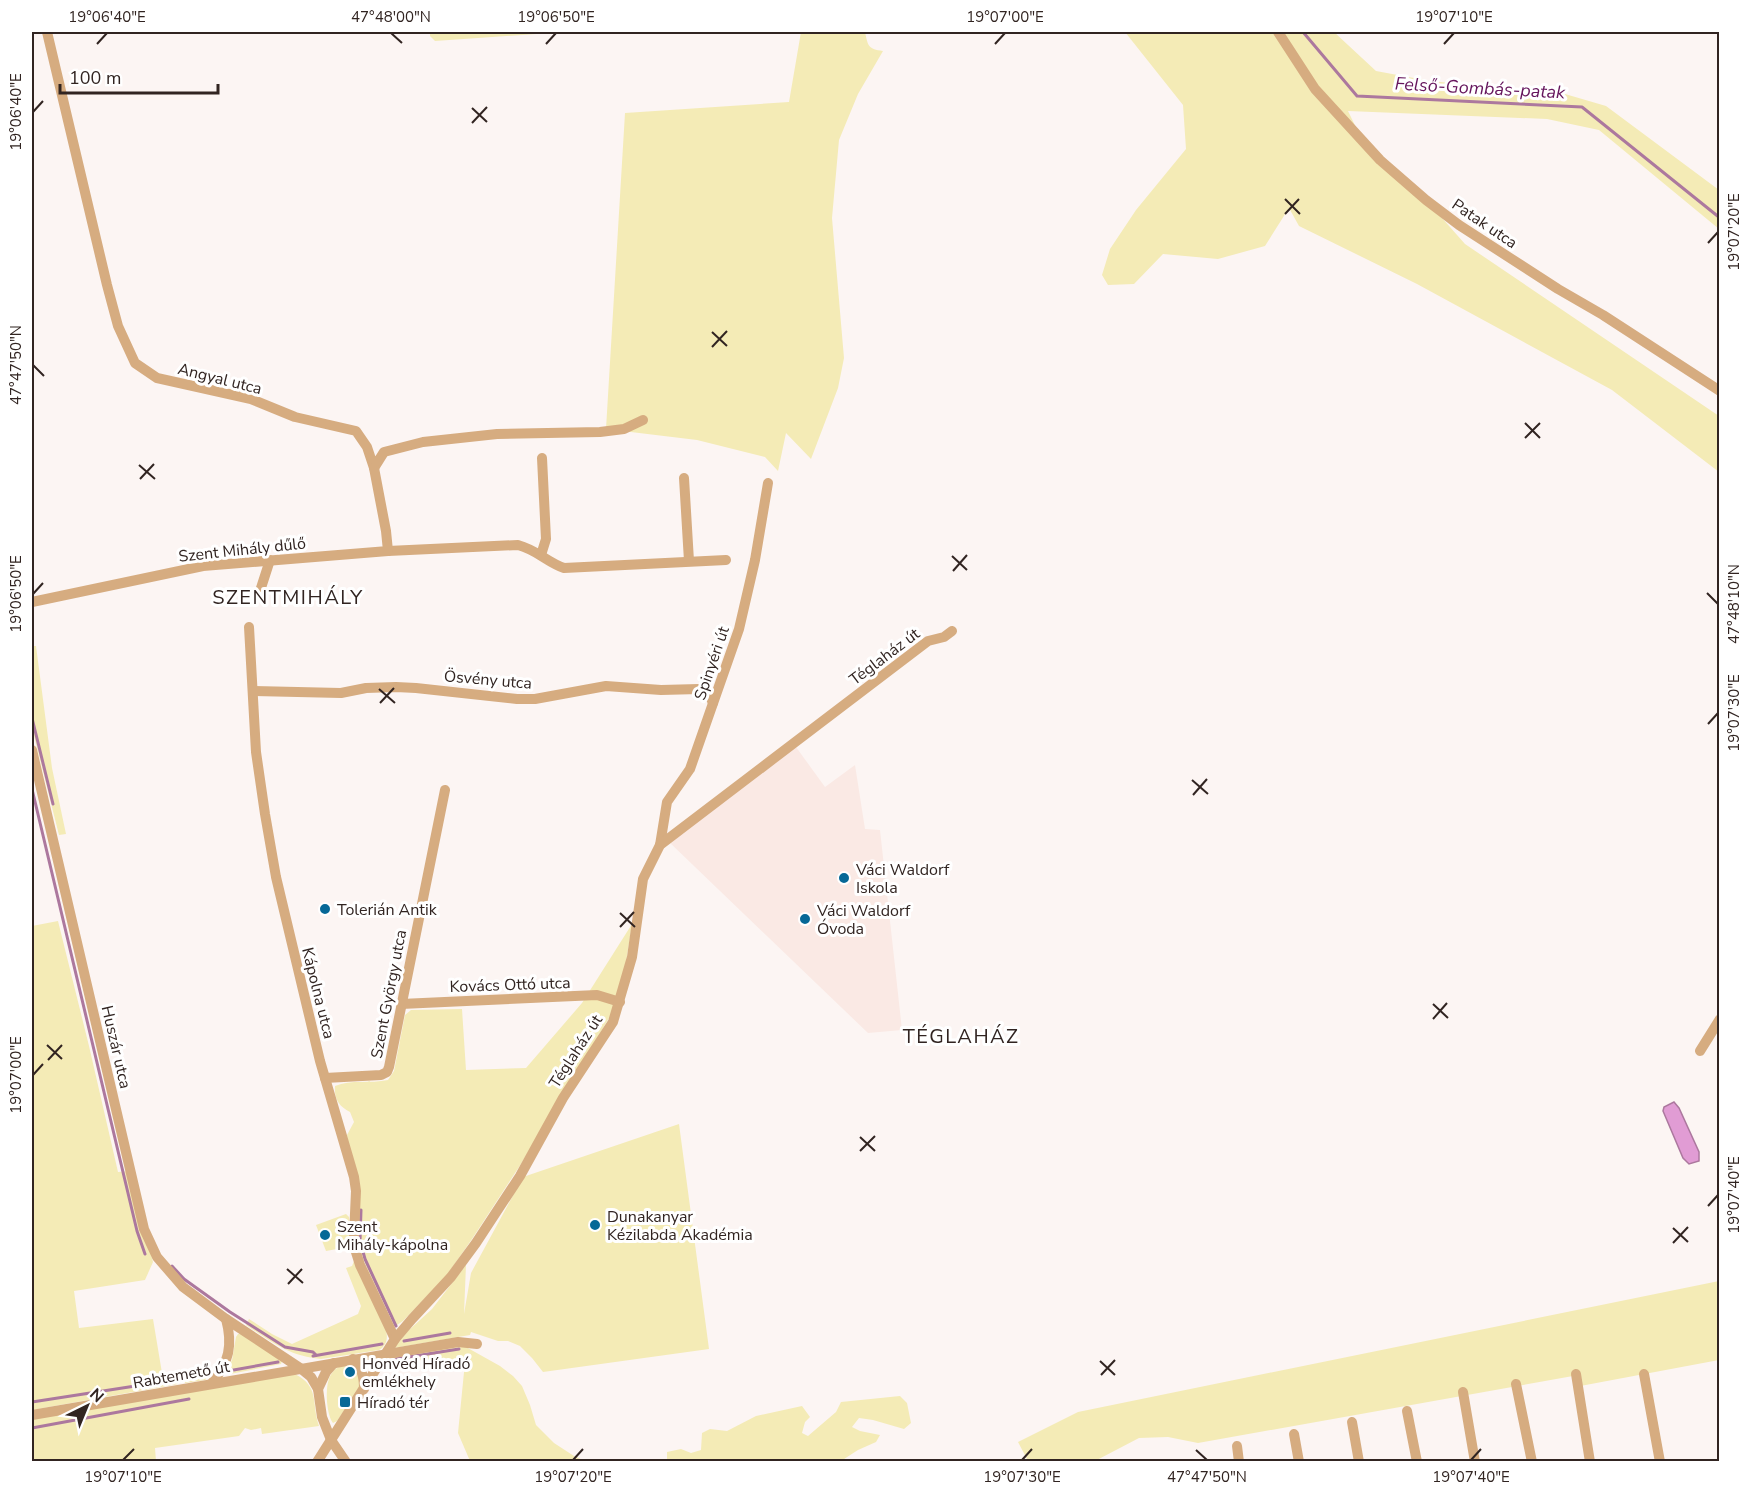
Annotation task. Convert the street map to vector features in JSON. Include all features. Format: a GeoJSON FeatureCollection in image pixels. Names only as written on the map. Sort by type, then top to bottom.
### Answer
{"type":"FeatureCollection","features":[{"type":"Feature","properties":{"kind":"street","name":"Angyal utca"},"geometry":{"type":"LineString","coordinates":[[47,32],[106,285],[118,326],[135,363],[157,378],[250,399],[295,417],[356,431],[367,447],[374,468]]}},
{"type":"Feature","properties":{"kind":"street","name":"Patak utca"},"geometry":{"type":"LineString","coordinates":[[1278,32],[1315,89],[1380,160],[1426,200],[1459,225],[1719,391]]}},
{"type":"Feature","properties":{"kind":"street"},"geometry":{"type":"LineString","coordinates":[[388,551],[374,468],[384,452],[423,442],[497,434],[600,432],[624,429],[643,420]]}},
{"type":"Feature","properties":{"kind":"street"},"geometry":{"type":"LineString","coordinates":[[541,555],[546,539],[542,458]]}},
{"type":"Feature","properties":{"kind":"street"},"geometry":{"type":"LineString","coordinates":[[684,478],[689,561]]}},
{"type":"Feature","properties":{"kind":"street","name":"Spinyéri út"},"geometry":{"type":"LineString","coordinates":[[660,845],[667,802],[690,769],[740,629],[768,483]]}},
{"type":"Feature","properties":{"kind":"street","name":"Szent Mihály dűlő"},"geometry":{"type":"LineString","coordinates":[[32,602],[203,566],[388,551],[518,546],[531,549],[555,565],[564,568],[726,560]]}},
{"type":"Feature","properties":{"kind":"street"},"geometry":{"type":"LineString","coordinates":[[260,591],[270,560]]}},
{"type":"Feature","properties":{"kind":"street","name":"Kápolna utca"},"geometry":{"type":"LineString","coordinates":[[249,627],[256,752],[276,877],[325,1078],[354,1177],[356,1191],[355,1249],[360,1265],[395,1339]]}},
{"type":"Feature","properties":{"kind":"street","name":"Téglaház út"},"geometry":{"type":"LineString","coordinates":[[395,1339],[452,1277],[476,1243],[520,1176],[563,1098],[613,1022],[632,957],[643,879],[660,845],[927,640],[944,637],[952,631]]}},
{"type":"Feature","properties":{"kind":"street","name":"Ösvény utca"},"geometry":{"type":"LineString","coordinates":[[254,691],[341,693],[366,688],[396,687],[534,699],[606,686],[661,690],[699,689],[709,694],[713,703]]}},
{"type":"Feature","properties":{"kind":"street","name":"Huszár utca"},"geometry":{"type":"LineString","coordinates":[[32,750],[144,1229],[157,1257],[183,1287],[226,1319],[300,1368]]}},
{"type":"Feature","properties":{"kind":"street","name":"Szent György utca"},"geometry":{"type":"LineString","coordinates":[[325,1078],[381,1076],[389,1067],[445,790]]}},
{"type":"Feature","properties":{"kind":"street","name":"Kovács Ottó utca"},"geometry":{"type":"LineString","coordinates":[[401,1004],[597,995],[620,1002]]}},
{"type":"Feature","properties":{"kind":"street"},"geometry":{"type":"LineString","coordinates":[[1700,1051],[1719,1019]]}},
{"type":"Feature","properties":{"kind":"street"},"geometry":{"type":"LineString","coordinates":[[212,1383],[221,1372],[227,1359],[230,1331],[226,1319]]}},
{"type":"Feature","properties":{"kind":"street"},"geometry":{"type":"LineString","coordinates":[[317,1461],[395,1339]]}},
{"type":"Feature","properties":{"kind":"street"},"geometry":{"type":"LineString","coordinates":[[300,1368],[458,1342],[477,1344]]}},
{"type":"Feature","properties":{"kind":"street"},"geometry":{"type":"LineString","coordinates":[[353,1359],[361,1368],[364,1389]]}},
{"type":"Feature","properties":{"kind":"street"},"geometry":{"type":"LineString","coordinates":[[318,1389],[326,1372],[334,1363]]}},
{"type":"Feature","properties":{"kind":"street"},"geometry":{"type":"LineString","coordinates":[[300,1368],[311,1377],[318,1389],[321,1417],[331,1440],[346,1461]]}},
{"type":"Feature","properties":{"kind":"street","name":"Rabtemető út"},"geometry":{"type":"LineString","coordinates":[[32,1414],[300,1368]]}},
{"type":"Feature","properties":{"kind":"street"},"geometry":{"type":"LineString","coordinates":[[1576,1374],[1590,1461]]}},
{"type":"Feature","properties":{"kind":"street"},"geometry":{"type":"LineString","coordinates":[[1644,1374],[1660,1461]]}},
{"type":"Feature","properties":{"kind":"street"},"geometry":{"type":"LineString","coordinates":[[1516,1384],[1532,1461]]}},
{"type":"Feature","properties":{"kind":"street"},"geometry":{"type":"LineString","coordinates":[[1463,1392],[1475,1461]]}},
{"type":"Feature","properties":{"kind":"street"},"geometry":{"type":"LineString","coordinates":[[1407,1411],[1417,1461]]}},
{"type":"Feature","properties":{"kind":"street"},"geometry":{"type":"LineString","coordinates":[[1352,1422],[1359,1461]]}},
{"type":"Feature","properties":{"kind":"street"},"geometry":{"type":"LineString","coordinates":[[1294,1434],[1299,1461]]}},
{"type":"Feature","properties":{"kind":"street"},"geometry":{"type":"LineString","coordinates":[[1237,1446],[1239,1461]]}},
{"type":"Feature","properties":{"kind":"shaded area"},"geometry":{"type":"Polygon","coordinates":[[[430,32],[565,32],[435,41],[430,36],[430,32]]]}},
{"type":"Feature","properties":{"kind":"shaded area"},"geometry":{"type":"Polygon","coordinates":[[[801,32],[865,32],[870,46],[883,51],[858,94],[839,140],[832,218],[844,358],[838,388],[811,459],[786,433],[778,471],[765,457],[697,440],[606,429],[625,113],[789,102],[801,32]]]}},
{"type":"Feature","properties":{"kind":"shaded area"},"geometry":{"type":"Polygon","coordinates":[[[1125,32],[1334,32],[1376,71],[1430,81],[1565,94],[1606,106],[1719,190],[1719,229],[1599,130],[1547,119],[1348,111],[1369,154],[1442,218],[1465,244],[1719,416],[1719,472],[1612,390],[1417,284],[1299,226],[1289,208],[1265,246],[1218,259],[1163,254],[1134,284],[1108,285],[1102,275],[1110,249],[1136,210],[1186,149],[1183,105],[1125,32]]]}},
{"type":"Feature","properties":{"kind":"shaded area"},"geometry":{"type":"Polygon","coordinates":[[[32,646],[36,646],[52,768],[66,834],[59,835],[32,728],[32,646]]]}},
{"type":"Feature","properties":{"kind":"shaded area"},"geometry":{"type":"Polygon","coordinates":[[[796,747],[825,787],[855,765],[865,829],[880,830],[902,1030],[868,1033],[668,841],[796,747]]]}},
{"type":"Feature","properties":{"kind":"shaded area"},"geometry":{"type":"Polygon","coordinates":[[[58,921],[118,1172],[130,1171],[153,1262],[145,1280],[74,1291],[79,1328],[153,1319],[163,1379],[176,1377],[178,1384],[32,1410],[32,926],[58,921]]]}},
{"type":"Feature","properties":{"kind":"shaded area"},"geometry":{"type":"Polygon","coordinates":[[[632,924],[620,1000],[519,1167],[472,1239],[447,1275],[397,1325],[393,1322],[369,1274],[361,1252],[347,1135],[354,1122],[350,1112],[338,1102],[335,1086],[388,1080],[394,1071],[405,1015],[411,1010],[462,1009],[466,1070],[526,1068],[582,1003],[632,924]]]}},
{"type":"Feature","properties":{"kind":"shaded area"},"geometry":{"type":"Polygon","coordinates":[[[1674,1102],[1699,1152],[1699,1161],[1689,1164],[1683,1158],[1663,1111],[1664,1107],[1674,1102]]]}},
{"type":"Feature","properties":{"kind":"shaded area","name":"Dunakanyar Kézilabda Akadémia"},"geometry":{"type":"Polygon","coordinates":[[[679,1124],[709,1349],[543,1372],[520,1346],[471,1332],[470,1335],[394,1348],[408,1331],[432,1309],[466,1265],[464,1314],[471,1273],[523,1177],[679,1124]]]}},
{"type":"Feature","properties":{"kind":"shaded area"},"geometry":{"type":"Polygon","coordinates":[[[346,1214],[349,1217],[351,1239],[348,1247],[326,1251],[316,1225],[346,1214]]]}},
{"type":"Feature","properties":{"kind":"shaded area"},"geometry":{"type":"Polygon","coordinates":[[[354,1261],[386,1330],[386,1341],[379,1350],[321,1359],[309,1357],[281,1347],[246,1325],[249,1319],[292,1344],[358,1314],[361,1306],[346,1268],[352,1266],[354,1261]]]}},
{"type":"Feature","properties":{"kind":"shaded area"},"geometry":{"type":"Polygon","coordinates":[[[1719,1281],[1719,1360],[1575,1387],[1573,1376],[1198,1443],[1168,1437],[1139,1438],[1095,1461],[1028,1461],[1018,1442],[1078,1412],[1719,1281]]]}},
{"type":"Feature","properties":{"kind":"shaded area"},"geometry":{"type":"Polygon","coordinates":[[[238,1334],[243,1334],[282,1361],[281,1364],[230,1374],[227,1371],[238,1334]]]}},
{"type":"Feature","properties":{"kind":"shaded area"},"geometry":{"type":"Polygon","coordinates":[[[466,1347],[513,1376],[522,1386],[536,1425],[554,1443],[585,1461],[470,1461],[458,1433],[465,1362],[437,1366],[431,1359],[387,1364],[389,1356],[466,1347]]]}},
{"type":"Feature","properties":{"kind":"shaded area"},"geometry":{"type":"Polygon","coordinates":[[[353,1364],[362,1384],[337,1421],[333,1423],[327,1398],[329,1377],[338,1367],[353,1364]]]}},
{"type":"Feature","properties":{"kind":"shaded area"},"geometry":{"type":"Polygon","coordinates":[[[180,1369],[187,1374],[216,1369],[205,1380],[185,1383],[180,1369]]]}},
{"type":"Feature","properties":{"kind":"shaded area"},"geometry":{"type":"Polygon","coordinates":[[[295,1374],[308,1384],[311,1390],[319,1426],[262,1434],[261,1428],[251,1430],[245,1428],[239,1436],[155,1448],[156,1461],[32,1462],[32,1414],[295,1374]]]}},
{"type":"Feature","properties":{"kind":"shaded area"},"geometry":{"type":"Polygon","coordinates":[[[900,1396],[907,1403],[911,1423],[904,1429],[859,1418],[852,1427],[880,1435],[876,1442],[841,1461],[667,1461],[667,1452],[681,1449],[691,1453],[701,1450],[702,1433],[710,1429],[727,1431],[756,1416],[802,1406],[810,1417],[805,1422],[802,1433],[808,1436],[836,1412],[841,1402],[900,1396]]]}},
{"type":"Feature","properties":{"kind":"waterway","name":"Felső-Gombás-patak"},"geometry":{"type":"LineString","coordinates":[[1303,32],[1357,96],[1582,107],[1720,218]]}},
{"type":"Feature","properties":{"kind":"waterway"},"geometry":{"type":"LineString","coordinates":[[32,718],[53,804]]}},
{"type":"Feature","properties":{"kind":"waterway"},"geometry":{"type":"LineString","coordinates":[[32,789],[137,1231],[145,1254]]}},
{"type":"Feature","properties":{"kind":"waterway"},"geometry":{"type":"LineString","coordinates":[[361,1210],[360,1241],[365,1259],[396,1326]]}},
{"type":"Feature","properties":{"kind":"waterway"},"geometry":{"type":"LineString","coordinates":[[172,1266],[184,1279],[230,1312],[285,1347],[313,1352],[316,1355]]}},
{"type":"Feature","properties":{"kind":"waterway"},"geometry":{"type":"LineString","coordinates":[[404,1341],[450,1333]]}},
{"type":"Feature","properties":{"kind":"waterway"},"geometry":{"type":"LineString","coordinates":[[313,1356],[382,1344]]}},
{"type":"Feature","properties":{"kind":"waterway"},"geometry":{"type":"LineString","coordinates":[[396,1359],[459,1349]]}},
{"type":"Feature","properties":{"kind":"waterway"},"geometry":{"type":"LineString","coordinates":[[228,1371],[278,1362]]}},
{"type":"Feature","properties":{"kind":"waterway"},"geometry":{"type":"LineString","coordinates":[[185,1378],[211,1373]]}},
{"type":"Feature","properties":{"kind":"waterway"},"geometry":{"type":"LineString","coordinates":[[32,1402],[174,1380]]}},
{"type":"Feature","properties":{"kind":"waterway"},"geometry":{"type":"LineString","coordinates":[[32,1428],[189,1399]]}},
{"type":"Feature","properties":{"kind":"place","name":"Váci Waldorf Iskola"},"geometry":{"type":"Point","coordinates":[844,878]}},
{"type":"Feature","properties":{"kind":"place","name":"Tolerián Antik"},"geometry":{"type":"Point","coordinates":[325,909]}},
{"type":"Feature","properties":{"kind":"place","name":"Váci Waldorf Óvoda"},"geometry":{"type":"Point","coordinates":[805,919]}},
{"type":"Feature","properties":{"kind":"place","name":"Dunakanyar Kézilabda Akadémia"},"geometry":{"type":"Point","coordinates":[595,1225]}},
{"type":"Feature","properties":{"kind":"place","name":"Szent Mihály-kápolna"},"geometry":{"type":"Point","coordinates":[325,1235]}},
{"type":"Feature","properties":{"kind":"place","name":"Honvéd Híradó emlékhely"},"geometry":{"type":"Point","coordinates":[350,1372]}},
{"type":"Feature","properties":{"kind":"place","name":"Híradó tér"},"geometry":{"type":"Point","coordinates":[345,1402]}},
{"type":"Feature","properties":{"kind":"district","name":"SZENTMIHÁLY"},"geometry":{"type":"Point","coordinates":[288,597]}},
{"type":"Feature","properties":{"kind":"district","name":"TÉGLAHÁZ"},"geometry":{"type":"Point","coordinates":[961,1036]}}]}
